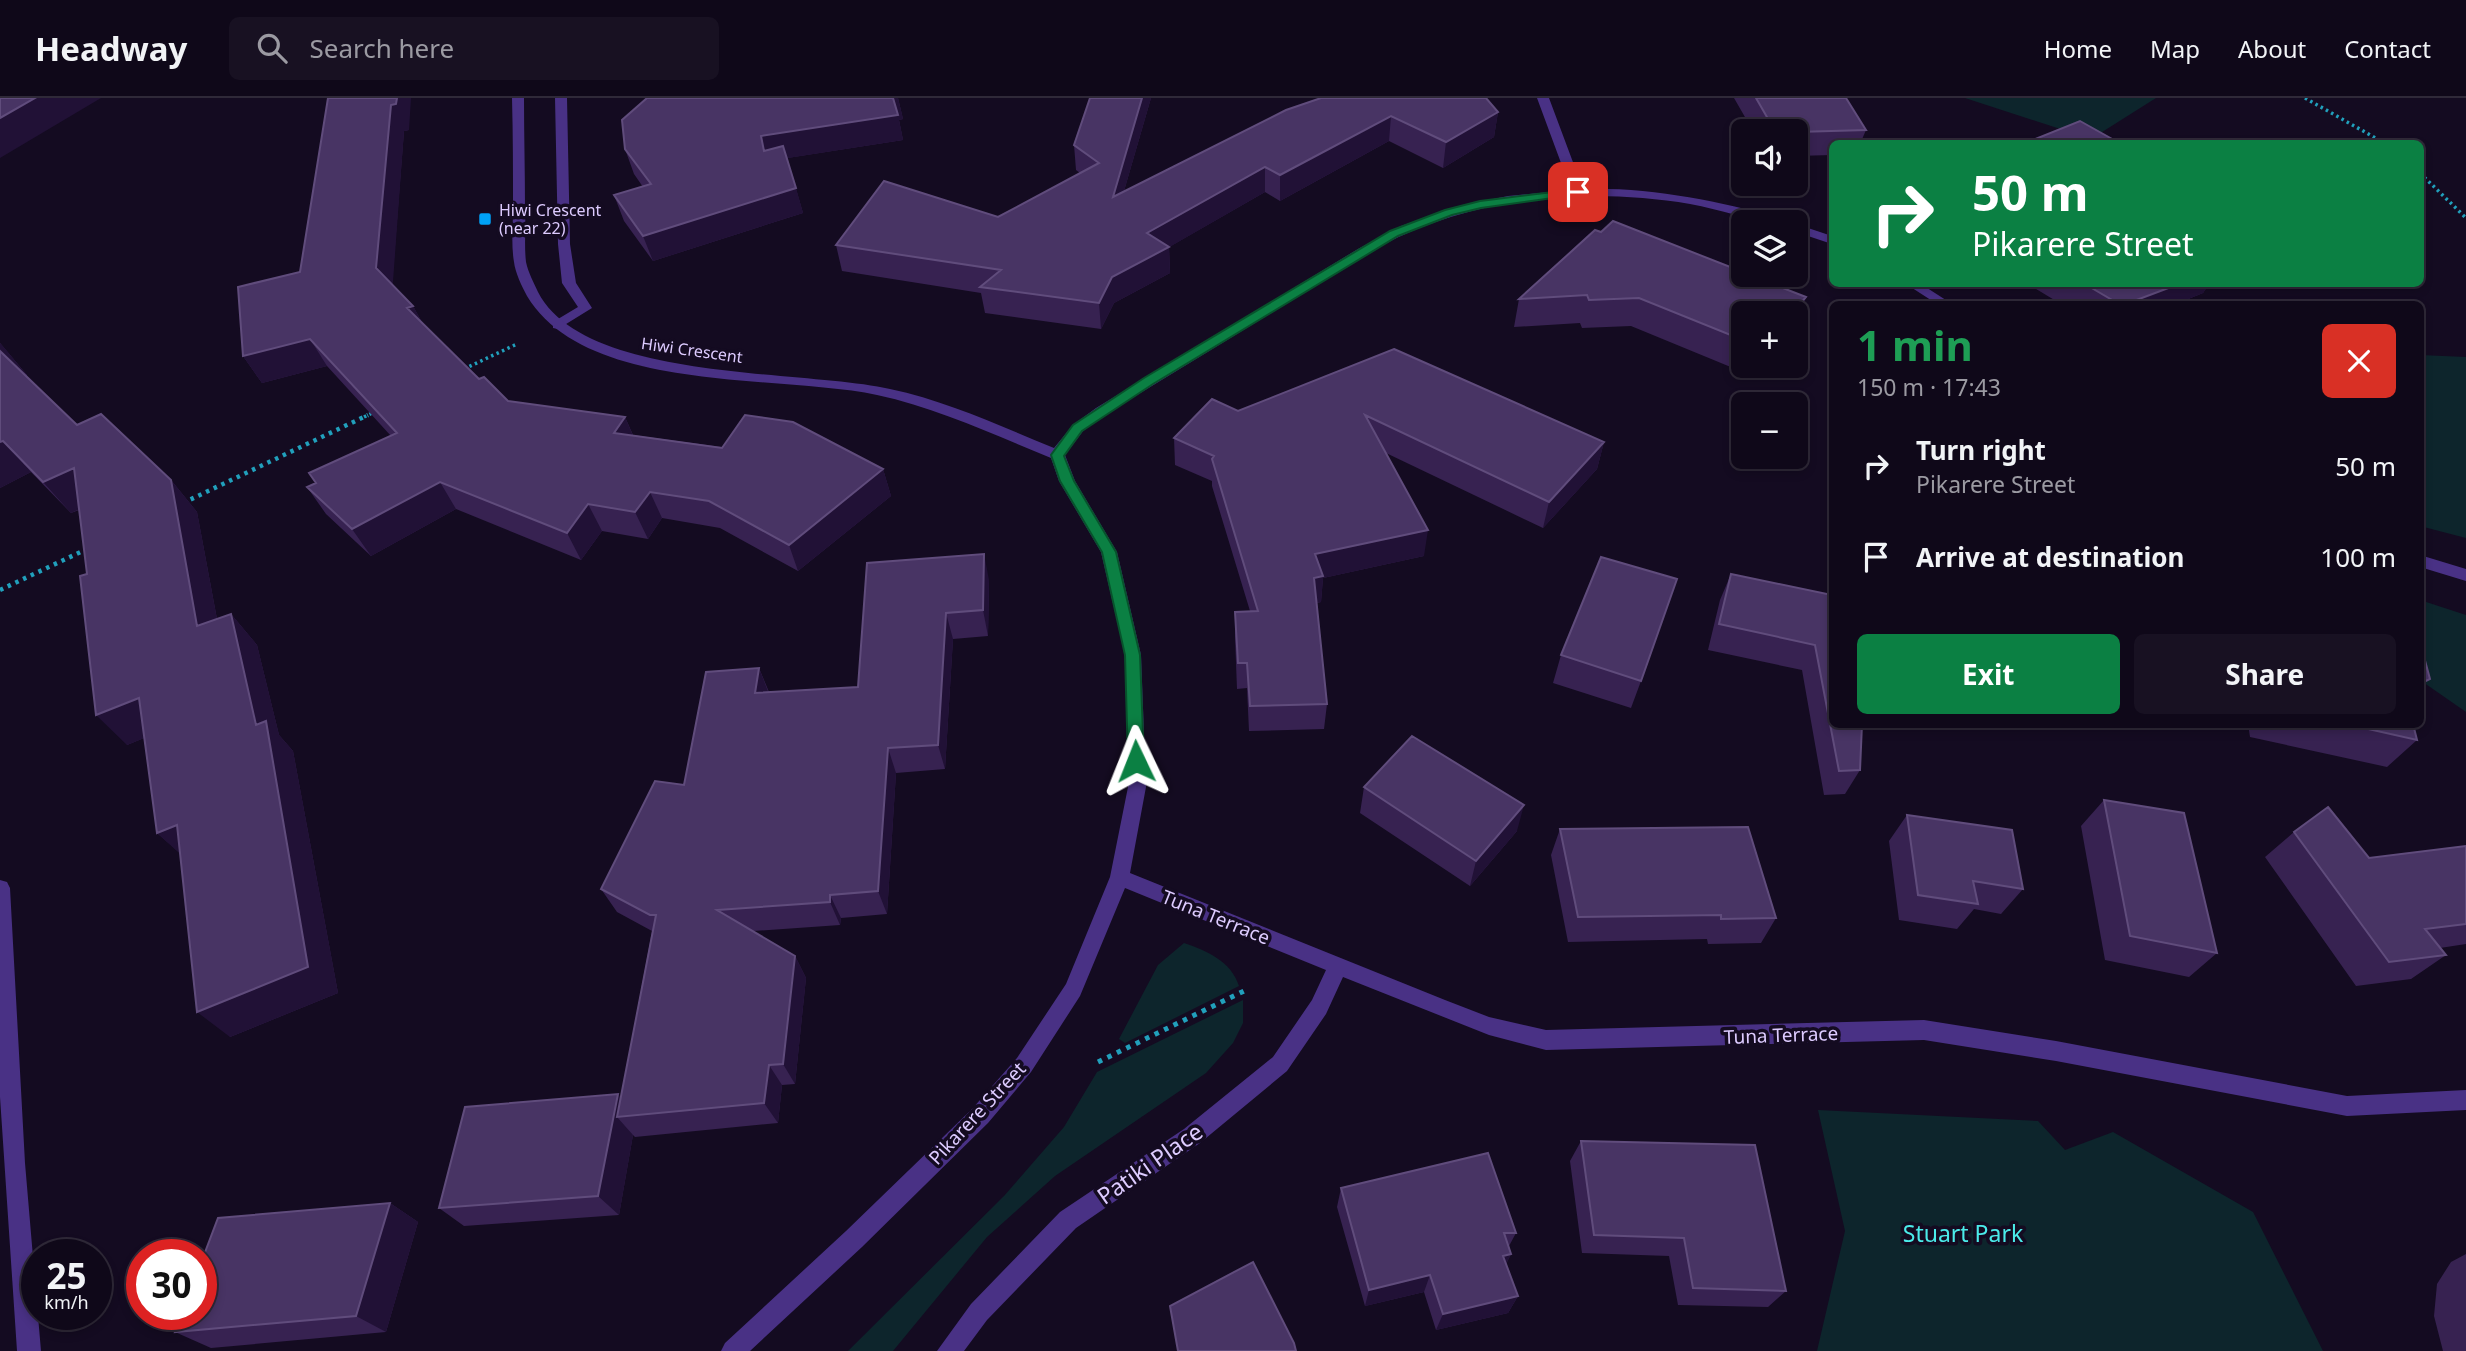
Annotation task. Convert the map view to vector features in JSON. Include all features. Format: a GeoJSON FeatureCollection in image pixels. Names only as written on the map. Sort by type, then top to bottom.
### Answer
{"type":"FeatureCollection","features":[{"type":"Feature","properties":{"kind":"street","name":"Hiwi Crescent"},"geometry":{"type":"LineString","coordinates":[[518,98],[520,264],[526,284],[538,304],[558,325],[587,344],[637,362],[892,393],[952,413],[1057,455]]}},
{"type":"Feature","properties":{"kind":"street"},"geometry":{"type":"LineString","coordinates":[[558,325],[585,308],[569,283],[564,244],[561,98]]}},
{"type":"Feature","properties":{"kind":"street"},"geometry":{"type":"LineString","coordinates":[[1543,98],[1578,192]]}},
{"type":"Feature","properties":{"kind":"street"},"geometry":{"type":"LineString","coordinates":[[1057,455],[1077,428],[1101,411],[1394,234],[1448,213],[1480,204],[1578,192],[1674,198],[1731,211]]}},
{"type":"Feature","properties":{"kind":"street"},"geometry":{"type":"LineString","coordinates":[[1808,232],[1829,239]]}},
{"type":"Feature","properties":{"kind":"street"},"geometry":{"type":"LineString","coordinates":[[1918,287],[1940,301]]}},
{"type":"Feature","properties":{"kind":"street","name":"Pikarere Street"},"geometry":{"type":"LineString","coordinates":[[733,1351],[980,1116],[1024,1065],[1073,990],[1094,945],[1120,877],[1137,787],[1133,655],[1109,552],[1067,481],[1057,455]]}},
{"type":"Feature","properties":{"kind":"street"},"geometry":{"type":"LineString","coordinates":[[2424,562],[2466,575]]}},
{"type":"Feature","properties":{"kind":"street","name":"Tuna Terrace"},"geometry":{"type":"LineString","coordinates":[[1120,877],[1337,967],[1489,1026],[1546,1040],[1745,1037],[1924,1030],[2056,1051],[2347,1106],[2466,1100]]}},
{"type":"Feature","properties":{"kind":"street"},"geometry":{"type":"LineString","coordinates":[[0,888],[14,1163],[29,1351]]}},
{"type":"Feature","properties":{"kind":"street","name":"Patiki Place"},"geometry":{"type":"LineString","coordinates":[[949,1351],[979,1312],[1068,1220],[1192,1136],[1280,1064],[1320,1007],[1337,967]]}},
{"type":"Feature","properties":{"kind":"path"},"geometry":{"type":"LineString","coordinates":[[2305,98],[2379,140]]}},
{"type":"Feature","properties":{"kind":"path"},"geometry":{"type":"LineString","coordinates":[[2424,177],[2466,218]]}},
{"type":"Feature","properties":{"kind":"path"},"geometry":{"type":"LineString","coordinates":[[454,374],[517,344]]}},
{"type":"Feature","properties":{"kind":"path"},"geometry":{"type":"LineString","coordinates":[[177,506],[379,410]]}},
{"type":"Feature","properties":{"kind":"path"},"geometry":{"type":"LineString","coordinates":[[0,590],[88,548]]}},
{"type":"Feature","properties":{"kind":"path"},"geometry":{"type":"LineString","coordinates":[[1098,1062],[1244,991]]}},
{"type":"Feature","properties":{"kind":"green space"},"geometry":{"type":"Polygon","coordinates":[[[1965,98],[2156,98],[2091,139],[1965,98]]]}},
{"type":"Feature","properties":{"kind":"green space"},"geometry":{"type":"Polygon","coordinates":[[[2424,355],[2466,357],[2466,538],[2424,527],[2424,355]]]}},
{"type":"Feature","properties":{"kind":"green space"},"geometry":{"type":"Polygon","coordinates":[[[2424,601],[2466,615],[2466,712],[2424,683],[2424,601]]]}},
{"type":"Feature","properties":{"kind":"green space"},"geometry":{"type":"Polygon","coordinates":[[[1184,943],[1217,958],[1230,970],[1239,986],[1125,1043],[1119,1039],[1158,965],[1184,943]]]}},
{"type":"Feature","properties":{"kind":"green space"},"geometry":{"type":"Polygon","coordinates":[[[1243,1000],[1243,1023],[1233,1043],[1206,1073],[1055,1176],[987,1237],[893,1351],[848,1351],[1004,1196],[1064,1127],[1097,1072],[1243,1000]]]}},
{"type":"Feature","properties":{"kind":"green space","name":"Stuart Park"},"geometry":{"type":"Polygon","coordinates":[[[1818,1110],[2038,1121],[2065,1150],[2113,1132],[2253,1212],[2323,1351],[1817,1351],[1845,1231],[1818,1110]]]}},
{"type":"Feature","properties":{"kind":"building"},"geometry":{"type":"Polygon","coordinates":[[[0,98],[35,98],[0,118],[0,98]]]}},
{"type":"Feature","properties":{"kind":"building"},"geometry":{"type":"Polygon","coordinates":[[[328,98],[397,98],[396,104],[391,105],[376,268],[413,306],[407,308],[479,379],[484,377],[508,401],[625,417],[614,433],[722,448],[745,415],[793,422],[883,469],[789,545],[709,501],[650,492],[635,512],[588,504],[567,533],[440,482],[352,529],[307,487],[316,483],[309,473],[397,433],[310,339],[243,356],[238,287],[300,272],[328,98]]]}},
{"type":"Feature","properties":{"kind":"building"},"geometry":{"type":"Polygon","coordinates":[[[647,98],[893,98],[898,115],[761,136],[764,151],[783,146],[796,188],[643,236],[614,195],[651,184],[625,149],[622,120],[647,98]]]}},
{"type":"Feature","properties":{"kind":"building"},"geometry":{"type":"Polygon","coordinates":[[[1090,98],[1142,98],[1113,197],[1286,110],[1321,98],[1486,98],[1498,112],[1446,142],[1391,116],[1280,175],[1265,167],[1147,233],[1169,247],[1112,277],[1099,303],[980,287],[1001,270],[836,245],[884,181],[998,217],[1099,163],[1074,145],[1090,98]]]}},
{"type":"Feature","properties":{"kind":"building"},"geometry":{"type":"Polygon","coordinates":[[[1756,98],[1846,98],[1866,130],[1808,132],[1808,119],[1768,119],[1756,98]]]}},
{"type":"Feature","properties":{"kind":"building"},"geometry":{"type":"Polygon","coordinates":[[[2080,121],[2114,140],[2033,140],[2080,121]]]}},
{"type":"Feature","properties":{"kind":"building"},"geometry":{"type":"Polygon","coordinates":[[[1613,221],[1731,267],[1731,287],[1780,287],[1806,297],[1803,301],[1731,301],[1731,335],[1639,298],[1589,300],[1587,295],[1519,299],[1595,230],[1601,232],[1613,221]]]}},
{"type":"Feature","properties":{"kind":"building"},"geometry":{"type":"Polygon","coordinates":[[[2090,287],[2171,287],[2134,301],[2114,301],[2090,287]]]}},
{"type":"Feature","properties":{"kind":"building"},"geometry":{"type":"Polygon","coordinates":[[[1394,349],[1604,442],[1549,502],[1365,415],[1428,530],[1315,554],[1323,576],[1314,578],[1327,704],[1250,706],[1247,663],[1238,663],[1235,612],[1258,611],[1212,459],[1214,456],[1174,438],[1212,399],[1238,411],[1394,349]]]}},
{"type":"Feature","properties":{"kind":"building"},"geometry":{"type":"Polygon","coordinates":[[[0,351],[77,425],[101,414],[171,480],[197,626],[231,614],[256,725],[266,721],[308,967],[197,1012],[177,825],[157,833],[139,698],[96,715],[80,576],[87,574],[74,468],[43,482],[3,441],[0,442],[0,351]]]}},
{"type":"Feature","properties":{"kind":"building"},"geometry":{"type":"Polygon","coordinates":[[[984,554],[983,610],[946,613],[938,745],[888,748],[878,891],[830,895],[830,902],[717,910],[795,956],[783,1064],[769,1065],[764,1103],[617,1117],[656,915],[650,915],[601,889],[655,781],[684,785],[706,672],[759,668],[755,693],[858,687],[867,563],[984,554]]]}},
{"type":"Feature","properties":{"kind":"building"},"geometry":{"type":"Polygon","coordinates":[[[1601,557],[1677,579],[1641,681],[1561,655],[1601,557]]]}},
{"type":"Feature","properties":{"kind":"building"},"geometry":{"type":"Polygon","coordinates":[[[1731,574],[1829,594],[1829,718],[1815,645],[1719,624],[1731,574]]]}},
{"type":"Feature","properties":{"kind":"building"},"geometry":{"type":"Polygon","coordinates":[[[2424,657],[2430,679],[2424,682],[2424,657]]]}},
{"type":"Feature","properties":{"kind":"building"},"geometry":{"type":"Polygon","coordinates":[[[1831,728],[1862,728],[1860,770],[1839,771],[1831,728]]]}},
{"type":"Feature","properties":{"kind":"building"},"geometry":{"type":"Polygon","coordinates":[[[2364,728],[2414,728],[2417,740],[2364,728]]]}},
{"type":"Feature","properties":{"kind":"building"},"geometry":{"type":"Polygon","coordinates":[[[1412,736],[1524,805],[1476,861],[1364,787],[1412,736]]]}},
{"type":"Feature","properties":{"kind":"building"},"geometry":{"type":"Polygon","coordinates":[[[2104,800],[2184,813],[2217,953],[2130,936],[2104,800]]]}},
{"type":"Feature","properties":{"kind":"building"},"geometry":{"type":"Polygon","coordinates":[[[2328,807],[2369,858],[2466,846],[2466,924],[2425,929],[2446,955],[2389,962],[2294,832],[2328,807]]]}},
{"type":"Feature","properties":{"kind":"building"},"geometry":{"type":"Polygon","coordinates":[[[1907,815],[2012,830],[2023,889],[1973,881],[1978,904],[1918,895],[1907,815]]]}},
{"type":"Feature","properties":{"kind":"building"},"geometry":{"type":"Polygon","coordinates":[[[1748,827],[1776,918],[1721,919],[1721,915],[1578,917],[1560,829],[1748,827]]]}},
{"type":"Feature","properties":{"kind":"building"},"geometry":{"type":"Polygon","coordinates":[[[618,1094],[598,1196],[439,1208],[465,1107],[618,1094]]]}},
{"type":"Feature","properties":{"kind":"building"},"geometry":{"type":"Polygon","coordinates":[[[1581,1141],[1755,1145],[1786,1291],[1693,1288],[1684,1238],[1594,1235],[1581,1141]]]}},
{"type":"Feature","properties":{"kind":"building"},"geometry":{"type":"Polygon","coordinates":[[[1488,1153],[1516,1233],[1504,1233],[1511,1254],[1503,1256],[1518,1296],[1443,1314],[1430,1275],[1369,1290],[1341,1188],[1488,1153]]]}},
{"type":"Feature","properties":{"kind":"building"},"geometry":{"type":"Polygon","coordinates":[[[390,1203],[356,1316],[217,1328],[217,1239],[210,1239],[218,1218],[390,1203]]]}},
{"type":"Feature","properties":{"kind":"building"},"geometry":{"type":"Polygon","coordinates":[[[1253,1262],[1296,1351],[1178,1351],[1170,1306],[1253,1262]]]}},
{"type":"Feature","properties":{"kind":"place","name":"Hiwi Crescent (near 22)"},"geometry":{"type":"Point","coordinates":[485,219]}},
{"type":"Feature","properties":{"kind":"route"},"geometry":{"type":"LineString","coordinates":[[1136,761],[1133,655],[1109,552],[1067,481],[1057,455],[1077,428],[1149,381],[1394,234],[1419,223],[1480,204],[1578,192]]}}]}
